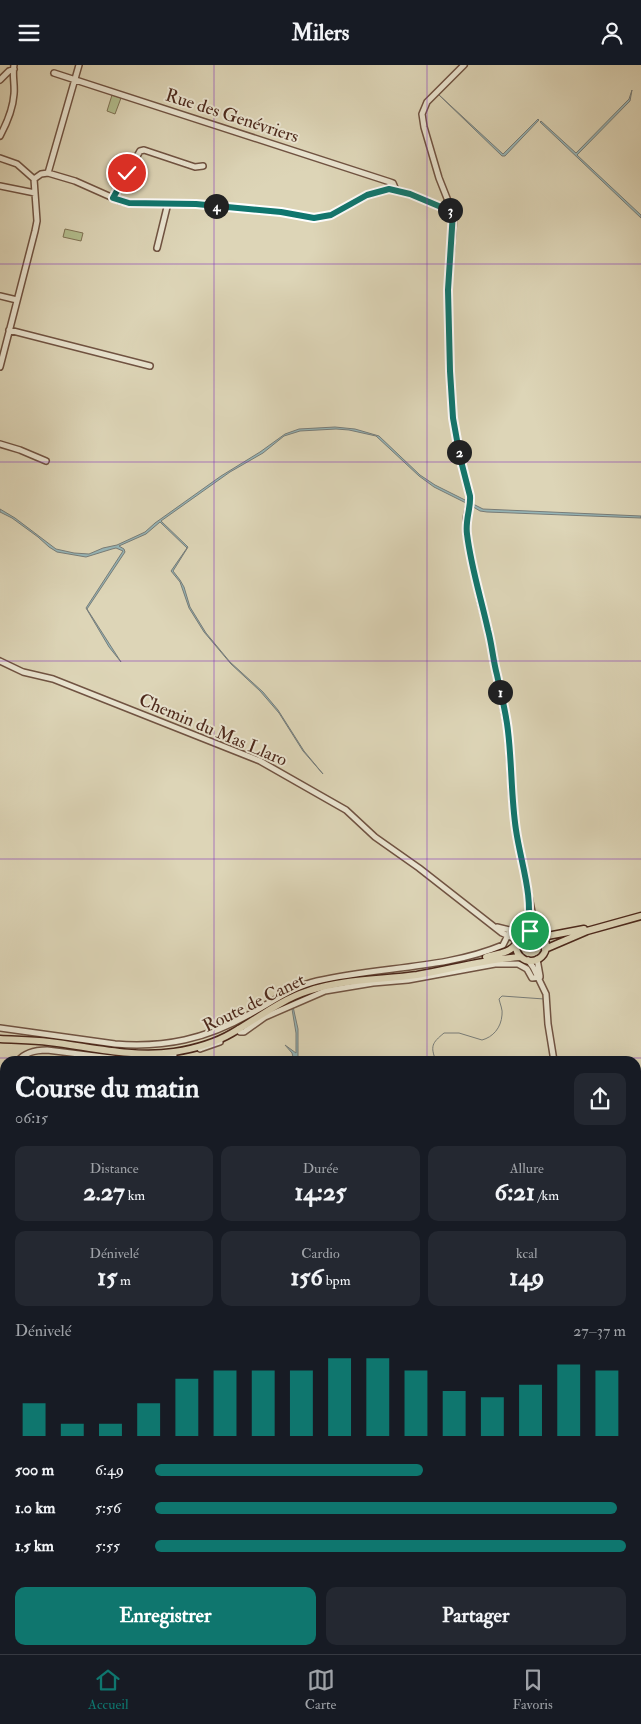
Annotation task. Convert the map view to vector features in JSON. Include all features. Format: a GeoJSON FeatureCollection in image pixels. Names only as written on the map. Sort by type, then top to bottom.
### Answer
{"type":"FeatureCollection","features":[{"type":"Feature","properties":{"kind":"main road"},"geometry":{"type":"LineString","coordinates":[[542,937],[581,930],[641,915]]}},
{"type":"Feature","properties":{"kind":"main road"},"geometry":{"type":"LineString","coordinates":[[545,949],[542,937],[536,932],[525,932],[516,942],[517,951],[524,959],[537,959],[545,949],[587,931],[641,915]]}},
{"type":"Feature","properties":{"kind":"main road","name":"Route de Canet"},"geometry":{"type":"LineString","coordinates":[[0,1038],[43,1038],[130,1050],[155,1051],[175,1049],[217,1037],[281,1000],[321,984],[350,979],[400,975],[445,967],[513,949],[516,942]]}},
{"type":"Feature","properties":{"kind":"main road","name":"Route de Canet"},"geometry":{"type":"LineString","coordinates":[[0,1038],[34,1040],[105,1050],[155,1053],[175,1051],[204,1044],[239,1030],[282,1002],[306,991],[351,981],[400,977],[500,958],[524,959]]}},
{"type":"Feature","properties":{"kind":"street"},"geometry":{"type":"LineString","coordinates":[[48,173],[79,65]]}},
{"type":"Feature","properties":{"kind":"street"},"geometry":{"type":"LineString","coordinates":[[464,65],[427,102],[422,114],[430,148],[453,212],[448,290],[450,371],[453,418],[470,504],[466,519],[466,532],[508,731],[516,831],[536,932]]}},
{"type":"Feature","properties":{"kind":"street"},"geometry":{"type":"LineString","coordinates":[[0,80],[14,67]]}},
{"type":"Feature","properties":{"kind":"street"},"geometry":{"type":"LineString","coordinates":[[0,136],[9,117],[14,93],[14,67]]}},
{"type":"Feature","properties":{"kind":"street","name":"Rue des Genévriers"},"geometry":{"type":"LineString","coordinates":[[54,73],[390,181],[396,190]]}},
{"type":"Feature","properties":{"kind":"street"},"geometry":{"type":"LineString","coordinates":[[113,198],[140,151],[144,150],[195,167],[204,165]]}},
{"type":"Feature","properties":{"kind":"street"},"geometry":{"type":"LineString","coordinates":[[0,158],[17,164],[34,179],[37,221],[0,367]]}},
{"type":"Feature","properties":{"kind":"street"},"geometry":{"type":"LineString","coordinates":[[34,179],[41,174],[48,173],[75,181],[129,203],[196,204],[281,212],[314,218],[331,215],[367,195],[389,189],[434,203],[453,212]]}},
{"type":"Feature","properties":{"kind":"street"},"geometry":{"type":"LineString","coordinates":[[0,186],[35,193]]}},
{"type":"Feature","properties":{"kind":"street"},"geometry":{"type":"LineString","coordinates":[[157,248],[168,203]]}},
{"type":"Feature","properties":{"kind":"street"},"geometry":{"type":"LineString","coordinates":[[0,296],[18,300]]}},
{"type":"Feature","properties":{"kind":"street"},"geometry":{"type":"LineString","coordinates":[[9,330],[150,366]]}},
{"type":"Feature","properties":{"kind":"street"},"geometry":{"type":"LineString","coordinates":[[0,444],[46,461]]}},
{"type":"Feature","properties":{"kind":"street","name":"Chemin du Mas Llaro"},"geometry":{"type":"LineString","coordinates":[[0,661],[23,672],[54,679],[260,761],[346,811],[375,837],[494,926],[509,933]]}},
{"type":"Feature","properties":{"kind":"street"},"geometry":{"type":"LineString","coordinates":[[509,933],[525,932],[530,914],[529,901]]}},
{"type":"Feature","properties":{"kind":"street"},"geometry":{"type":"LineString","coordinates":[[509,933],[516,942]]}},
{"type":"Feature","properties":{"kind":"street"},"geometry":{"type":"LineString","coordinates":[[0,1028],[133,1046],[166,1045],[220,1029],[251,1014],[297,987],[315,981],[424,966],[472,955],[503,945],[509,933]]}},
{"type":"Feature","properties":{"kind":"street"},"geometry":{"type":"LineString","coordinates":[[524,959],[540,977]]}},
{"type":"Feature","properties":{"kind":"street"},"geometry":{"type":"LineString","coordinates":[[537,959],[546,995],[553,1056]]}},
{"type":"Feature","properties":{"kind":"street"},"geometry":{"type":"LineString","coordinates":[[166,1056],[211,1046],[239,1030],[244,1032],[265,1017],[295,1003],[325,991],[339,988],[408,980],[495,964],[518,963],[528,969],[532,978],[540,977]]}},
{"type":"Feature","properties":{"kind":"street"},"geometry":{"type":"LineString","coordinates":[[22,1056],[38,1050],[46,1050],[89,1056]]}},
{"type":"Feature","properties":{"kind":"green space"},"geometry":{"type":"Polygon","coordinates":[[[112,95],[121,98],[115,114],[107,111],[112,95]]]}},
{"type":"Feature","properties":{"kind":"green space"},"geometry":{"type":"Polygon","coordinates":[[[65,229],[83,233],[81,241],[63,237],[65,229]]]}},
{"type":"Feature","properties":{"kind":"water"},"geometry":{"type":"Polygon","coordinates":[[[632,90],[630,101],[577,155],[641,215],[641,218],[540,122],[576,153],[629,99],[632,90]]]}},
{"type":"Feature","properties":{"kind":"water"},"geometry":{"type":"Polygon","coordinates":[[[438,94],[503,154],[539,120],[505,156],[502,156],[438,94]]]}},
{"type":"Feature","properties":{"kind":"water"},"geometry":{"type":"Polygon","coordinates":[[[335,427],[355,429],[379,436],[420,475],[435,485],[469,502],[468,504],[434,487],[419,476],[376,436],[336,429],[300,431],[284,436],[263,453],[230,472],[161,521],[188,547],[173,571],[184,587],[190,607],[206,633],[230,662],[263,692],[278,710],[304,751],[323,774],[303,751],[279,713],[260,691],[231,664],[204,632],[189,608],[180,582],[171,571],[187,548],[160,522],[146,534],[119,546],[125,552],[87,609],[121,662],[109,647],[86,608],[123,551],[116,548],[86,557],[57,552],[12,518],[0,512],[0,509],[56,549],[89,554],[117,545],[145,532],[221,476],[285,434],[299,429],[335,427]]]}},
{"type":"Feature","properties":{"kind":"water"},"geometry":{"type":"Polygon","coordinates":[[[471,503],[483,509],[641,516],[641,518],[487,512],[480,511],[470,505],[471,503]]]}},
{"type":"Feature","properties":{"kind":"water"},"geometry":{"type":"Polygon","coordinates":[[[291,1003],[298,1029],[298,1056],[293,1056],[285,1045],[296,1053],[296,1033],[291,1003]]]}},
{"type":"Feature","properties":{"kind":"waterway"},"geometry":{"type":"LineString","coordinates":[[434,1056],[433,1045],[444,1033],[459,1033],[482,1040],[490,1037],[498,1028],[501,1020],[502,1011],[499,999],[502,996],[544,999]]}},
{"type":"Feature","properties":{"kind":"route"},"geometry":{"type":"LineString","coordinates":[[127,173],[113,198],[129,203],[196,204],[281,212],[314,218],[326,217],[367,195],[389,189],[410,194],[453,212],[448,290],[448,338],[453,418],[470,496],[466,532],[508,731],[512,796],[516,831],[529,901],[530,914],[527,931],[530,931]]}}]}
